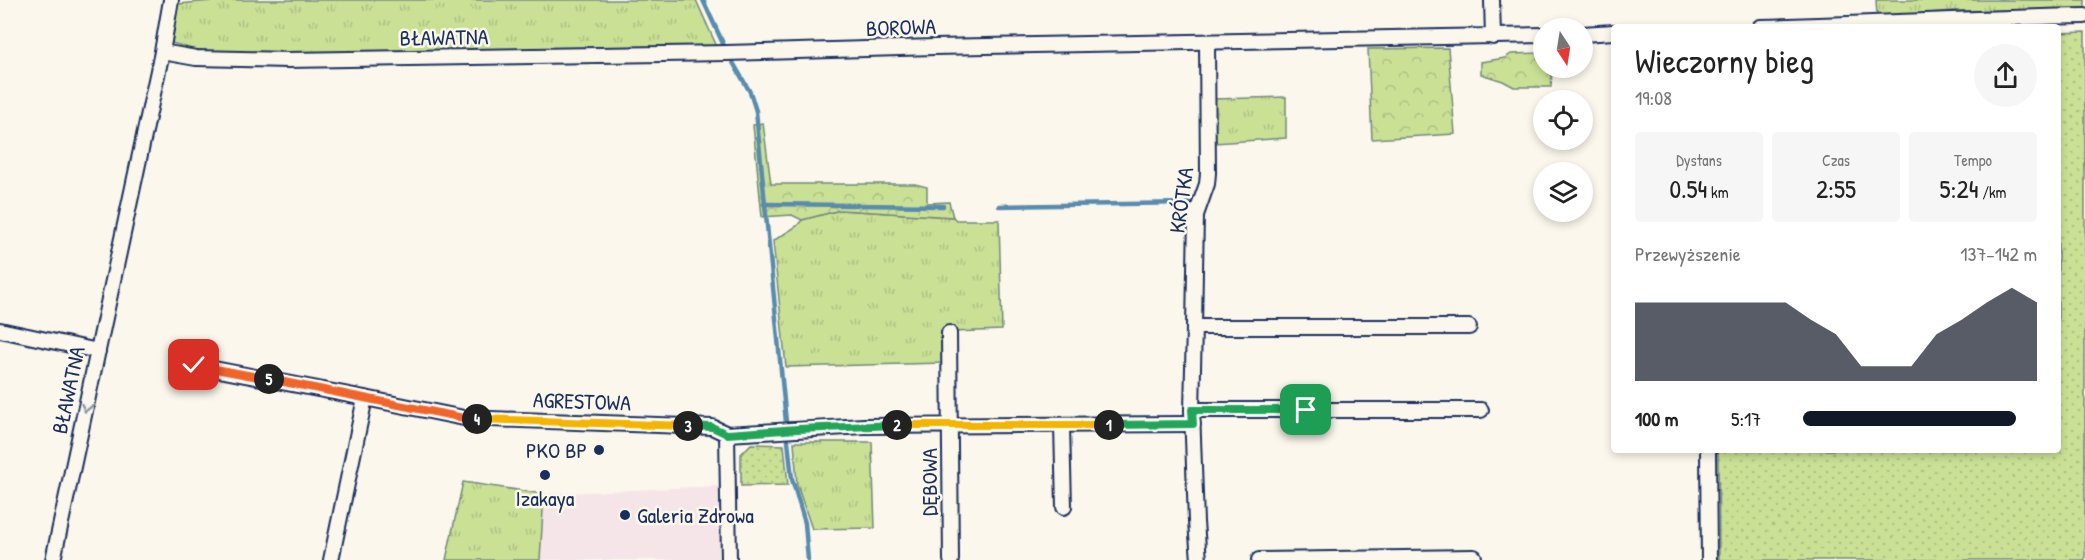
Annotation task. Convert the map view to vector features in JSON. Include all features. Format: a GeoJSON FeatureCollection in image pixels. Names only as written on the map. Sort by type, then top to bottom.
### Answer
{"type":"FeatureCollection","features":[{"type":"Feature","properties":{"kind":"street","name":"BŁAWATNA"},"geometry":{"type":"LineString","coordinates":[[53,560],[162,52],[171,0]]}},
{"type":"Feature","properties":{"kind":"street"},"geometry":{"type":"LineString","coordinates":[[1492,0],[1493,37]]}},
{"type":"Feature","properties":{"kind":"street"},"geometry":{"type":"LineString","coordinates":[[1869,24],[1948,19],[2085,16]]}},
{"type":"Feature","properties":{"kind":"street"},"geometry":{"type":"LineString","coordinates":[[1593,33],[1611,32]]}},
{"type":"Feature","properties":{"kind":"street","name":"BOROWA"},"geometry":{"type":"LineString","coordinates":[[727,53],[1533,35]]}},
{"type":"Feature","properties":{"kind":"street","name":"KRÓTKA"},"geometry":{"type":"LineString","coordinates":[[1199,560],[1192,417],[1196,215],[1207,184],[1208,173],[1207,42]]}},
{"type":"Feature","properties":{"kind":"street","name":"BŁAWATNA"},"geometry":{"type":"LineString","coordinates":[[162,52],[196,58],[288,60],[727,53]]}},
{"type":"Feature","properties":{"kind":"street"},"geometry":{"type":"LineString","coordinates":[[1194,327],[1469,327]]}},
{"type":"Feature","properties":{"kind":"street"},"geometry":{"type":"LineString","coordinates":[[0,330],[98,351]]}},
{"type":"Feature","properties":{"kind":"street","name":"DĘBOWA"},"geometry":{"type":"LineString","coordinates":[[949,333],[951,560]]}},
{"type":"Feature","properties":{"kind":"street","name":"AGRESTOWA"},"geometry":{"type":"LineString","coordinates":[[194,365],[464,418],[712,427],[727,434],[798,429],[950,424]]}},
{"type":"Feature","properties":{"kind":"street"},"geometry":{"type":"LineString","coordinates":[[331,560],[365,398]]}},
{"type":"Feature","properties":{"kind":"street"},"geometry":{"type":"LineString","coordinates":[[950,424],[1062,426],[1192,417],[1481,410]]}},
{"type":"Feature","properties":{"kind":"street"},"geometry":{"type":"LineString","coordinates":[[1062,426],[1064,507]]}},
{"type":"Feature","properties":{"kind":"street"},"geometry":{"type":"LineString","coordinates":[[727,434],[729,560]]}},
{"type":"Feature","properties":{"kind":"street"},"geometry":{"type":"LineString","coordinates":[[1708,453],[1709,560]]}},
{"type":"Feature","properties":{"kind":"street"},"geometry":{"type":"LineString","coordinates":[[1259,560],[1474,557]]}},
{"type":"Feature","properties":{"kind":"shaded area"},"geometry":{"type":"Polygon","coordinates":[[[719,486],[721,560],[540,560],[544,494],[719,486]]]}},
{"type":"Feature","properties":{"kind":"green space"},"geometry":{"type":"Polygon","coordinates":[[[223,0],[696,0],[718,49],[208,54],[172,43],[178,4],[223,0]]]}},
{"type":"Feature","properties":{"kind":"green space"},"geometry":{"type":"Polygon","coordinates":[[[1876,0],[2085,0],[2085,9],[1954,11],[1877,17],[1876,0]]]}},
{"type":"Feature","properties":{"kind":"green space"},"geometry":{"type":"Polygon","coordinates":[[[2085,32],[2085,560],[1719,560],[1718,453],[2061,453],[2061,33],[2085,32]]]}},
{"type":"Feature","properties":{"kind":"green space"},"geometry":{"type":"Polygon","coordinates":[[[1448,48],[1455,134],[1372,139],[1368,49],[1448,48]]]}},
{"type":"Feature","properties":{"kind":"green space"},"geometry":{"type":"Polygon","coordinates":[[[1533,53],[1533,78],[1551,78],[1551,87],[1514,87],[1481,74],[1481,62],[1505,58],[1511,54],[1533,53]]]}},
{"type":"Feature","properties":{"kind":"green space"},"geometry":{"type":"Polygon","coordinates":[[[1286,97],[1286,138],[1215,143],[1214,99],[1286,97]]]}},
{"type":"Feature","properties":{"kind":"green space"},"geometry":{"type":"Polygon","coordinates":[[[763,123],[771,184],[915,184],[927,187],[927,203],[949,202],[953,217],[840,210],[802,220],[792,215],[762,217],[753,125],[763,123]]]}},
{"type":"Feature","properties":{"kind":"green space"},"geometry":{"type":"Polygon","coordinates":[[[840,210],[953,217],[956,220],[999,220],[1002,330],[953,332],[944,363],[786,367],[773,241],[797,226],[802,220],[840,210]]]}},
{"type":"Feature","properties":{"kind":"green space"},"geometry":{"type":"Polygon","coordinates":[[[794,442],[872,442],[875,528],[812,529],[797,485],[794,442]]]}},
{"type":"Feature","properties":{"kind":"green space"},"geometry":{"type":"Polygon","coordinates":[[[751,444],[784,445],[788,485],[741,486],[741,454],[751,444]]]}},
{"type":"Feature","properties":{"kind":"green space"},"geometry":{"type":"Polygon","coordinates":[[[463,482],[544,494],[540,560],[446,560],[463,482]]]}},
{"type":"Feature","properties":{"kind":"waterway"},"geometry":{"type":"LineString","coordinates":[[703,0],[726,50]]}},
{"type":"Feature","properties":{"kind":"waterway"},"geometry":{"type":"LineString","coordinates":[[731,59],[750,92],[756,111],[786,422]]}},
{"type":"Feature","properties":{"kind":"waterway"},"geometry":{"type":"LineString","coordinates":[[999,206],[1191,203]]}},
{"type":"Feature","properties":{"kind":"waterway"},"geometry":{"type":"LineString","coordinates":[[764,204],[943,206]]}},
{"type":"Feature","properties":{"kind":"waterway"},"geometry":{"type":"LineString","coordinates":[[788,441],[792,479],[805,523],[808,560]]}},
{"type":"Feature","properties":{"kind":"place","name":"PKO BP"},"geometry":{"type":"Point","coordinates":[599,450]}},
{"type":"Feature","properties":{"kind":"place","name":"Izakaya"},"geometry":{"type":"Point","coordinates":[545,475]}},
{"type":"Feature","properties":{"kind":"place","name":"Galeria Zdrowa"},"geometry":{"type":"Point","coordinates":[625,515]}},
{"type":"Feature","properties":{"kind":"route"},"geometry":{"type":"LineString","coordinates":[[194,365],[464,418],[712,427],[727,434],[864,426],[950,424],[1062,426],[1193,424],[1192,410],[1306,410]]}}]}
